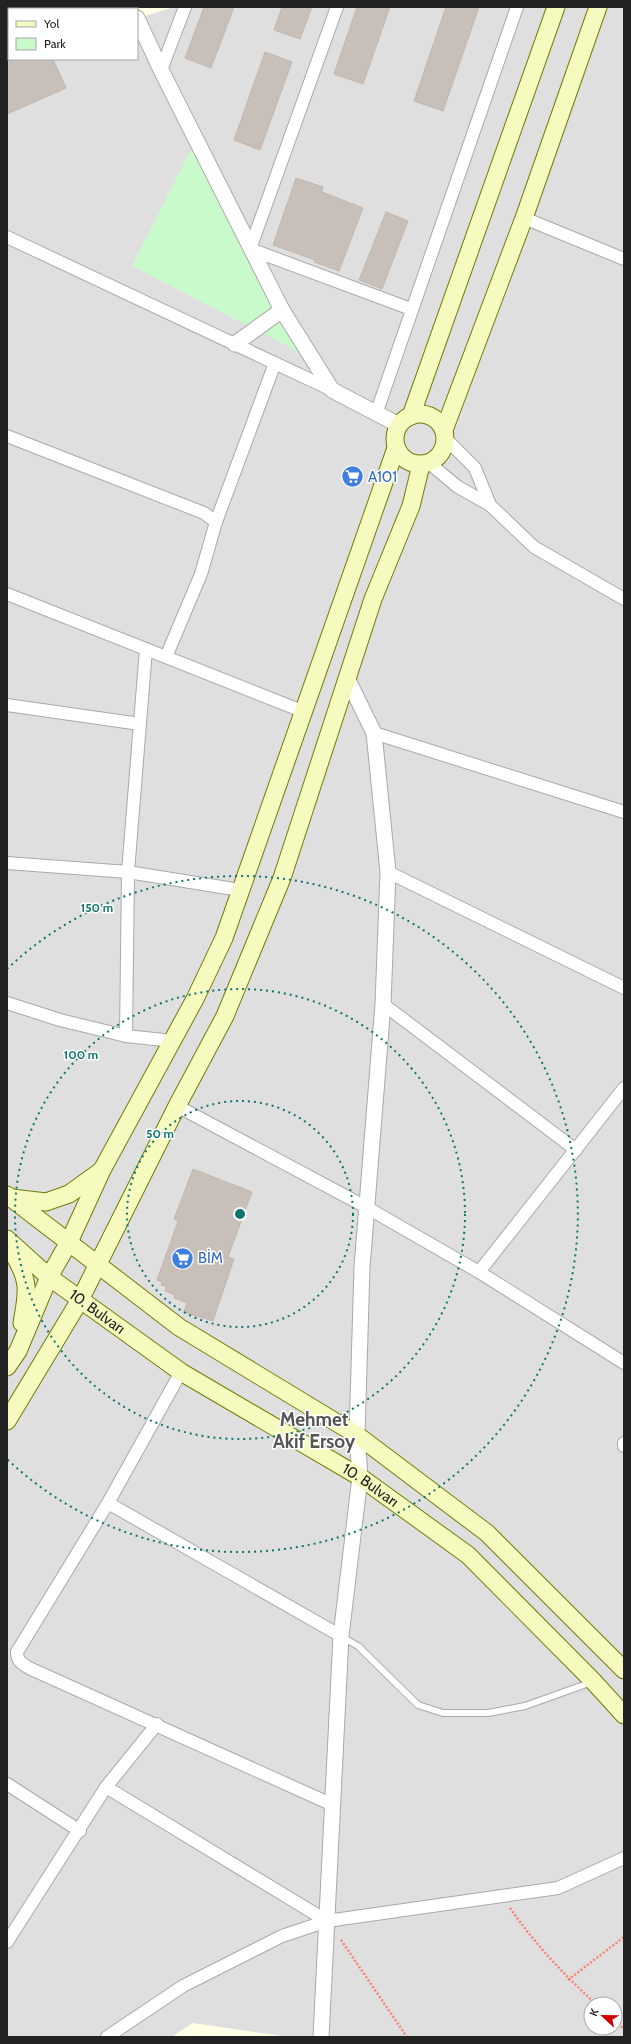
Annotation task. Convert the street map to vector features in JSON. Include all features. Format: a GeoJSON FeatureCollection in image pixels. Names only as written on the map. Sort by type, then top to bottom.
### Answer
{"type":"FeatureCollection","features":[{"type":"Feature","properties":{"kind":"main road"},"geometry":{"type":"LineString","coordinates":[[7,1367],[18,1351],[49,1277],[69,1242],[102,1170],[173,1041],[224,938],[302,711],[396,448],[395,440],[405,420],[556,7]]}},
{"type":"Feature","properties":{"kind":"main road"},"geometry":{"type":"LineString","coordinates":[[7,1421],[80,1300],[176,1106],[225,1016],[282,878],[373,598],[411,506],[425,464],[441,453],[444,434],[524,218],[598,7]]}},
{"type":"Feature","properties":{"kind":"main road"},"geometry":{"type":"LineString","coordinates":[[405,420],[419,414],[434,418],[444,434]]}},
{"type":"Feature","properties":{"kind":"main road"},"geometry":{"type":"LineString","coordinates":[[396,448],[406,460],[425,464]]}},
{"type":"Feature","properties":{"kind":"main road"},"geometry":{"type":"LineString","coordinates":[[9,1197],[46,1202],[70,1194],[102,1170]]}},
{"type":"Feature","properties":{"kind":"main road","name":"10. Bulvarı"},"geometry":{"type":"LineString","coordinates":[[9,1197],[99,1264],[179,1327],[357,1435],[487,1533],[624,1670]]}},
{"type":"Feature","properties":{"kind":"main road","name":"10. Bulvarı"},"geometry":{"type":"LineString","coordinates":[[7,1238],[49,1277],[181,1372],[360,1477],[468,1555],[593,1681],[624,1715]]}},
{"type":"Feature","properties":{"kind":"main road"},"geometry":{"type":"LineString","coordinates":[[7,1245],[23,1269],[28,1292],[18,1351]]}},
{"type":"Feature","properties":{"kind":"street"},"geometry":{"type":"LineString","coordinates":[[161,70],[185,7]]}},
{"type":"Feature","properties":{"kind":"street"},"geometry":{"type":"LineString","coordinates":[[250,249],[338,7]]}},
{"type":"Feature","properties":{"kind":"street"},"geometry":{"type":"LineString","coordinates":[[376,414],[517,7]]}},
{"type":"Feature","properties":{"kind":"street"},"geometry":{"type":"LineString","coordinates":[[138,20],[161,70],[250,249],[282,310],[332,390]]}},
{"type":"Feature","properties":{"kind":"street"},"geometry":{"type":"LineString","coordinates":[[524,218],[624,259]]}},
{"type":"Feature","properties":{"kind":"street"},"geometry":{"type":"LineString","coordinates":[[7,237],[275,362],[376,414],[405,420]]}},
{"type":"Feature","properties":{"kind":"street"},"geometry":{"type":"LineString","coordinates":[[250,249],[411,310]]}},
{"type":"Feature","properties":{"kind":"street"},"geometry":{"type":"LineString","coordinates":[[235,344],[282,310]]}},
{"type":"Feature","properties":{"kind":"street"},"geometry":{"type":"LineString","coordinates":[[166,657],[201,574],[216,522],[275,362]]}},
{"type":"Feature","properties":{"kind":"street"},"geometry":{"type":"LineString","coordinates":[[444,434],[475,468],[490,505]]}},
{"type":"Feature","properties":{"kind":"street"},"geometry":{"type":"LineString","coordinates":[[7,436],[204,513],[216,522]]}},
{"type":"Feature","properties":{"kind":"street"},"geometry":{"type":"LineString","coordinates":[[425,464],[458,487],[490,505],[534,548],[624,599]]}},
{"type":"Feature","properties":{"kind":"street"},"geometry":{"type":"LineString","coordinates":[[7,594],[302,711]]}},
{"type":"Feature","properties":{"kind":"street"},"geometry":{"type":"LineString","coordinates":[[126,1036],[128,872],[146,649]]}},
{"type":"Feature","properties":{"kind":"street"},"geometry":{"type":"LineString","coordinates":[[321,2037],[341,1636],[360,1477],[357,1435],[362,1267],[383,1004],[388,872],[374,733],[347,678]]}},
{"type":"Feature","properties":{"kind":"street"},"geometry":{"type":"LineString","coordinates":[[7,705],[140,724]]}},
{"type":"Feature","properties":{"kind":"street"},"geometry":{"type":"LineString","coordinates":[[374,733],[624,812]]}},
{"type":"Feature","properties":{"kind":"street"},"geometry":{"type":"LineString","coordinates":[[7,862],[128,872],[240,890]]}},
{"type":"Feature","properties":{"kind":"street"},"geometry":{"type":"LineString","coordinates":[[388,872],[624,988]]}},
{"type":"Feature","properties":{"kind":"street"},"geometry":{"type":"LineString","coordinates":[[7,1003],[60,1020],[126,1036],[173,1041]]}},
{"type":"Feature","properties":{"kind":"street"},"geometry":{"type":"LineString","coordinates":[[383,1004],[576,1150]]}},
{"type":"Feature","properties":{"kind":"street"},"geometry":{"type":"LineString","coordinates":[[479,1272],[624,1088]]}},
{"type":"Feature","properties":{"kind":"street"},"geometry":{"type":"LineString","coordinates":[[176,1106],[366,1207],[479,1272],[624,1363]]}},
{"type":"Feature","properties":{"kind":"street"},"geometry":{"type":"LineString","coordinates":[[181,1372],[108,1503],[20,1647],[17,1658],[20,1663],[29,1668],[333,1805]]}},
{"type":"Feature","properties":{"kind":"street"},"geometry":{"type":"LineString","coordinates":[[108,1503],[341,1636]]}},
{"type":"Feature","properties":{"kind":"street"},"geometry":{"type":"LineString","coordinates":[[7,1942],[80,1831],[106,1787],[156,1724]]}},
{"type":"Feature","properties":{"kind":"street"},"geometry":{"type":"LineString","coordinates":[[7,1784],[80,1831]]}},
{"type":"Feature","properties":{"kind":"street"},"geometry":{"type":"LineString","coordinates":[[106,1787],[327,1921]]}},
{"type":"Feature","properties":{"kind":"street"},"geometry":{"type":"LineString","coordinates":[[107,2037],[183,1986],[282,1936],[327,1921],[558,1888],[624,1858]]}},
{"type":"Feature","properties":{"kind":"lane"},"geometry":{"type":"LineString","coordinates":[[341,1636],[358,1646],[418,1705],[443,1713],[488,1713],[525,1706],[593,1681]]}},
{"type":"Feature","properties":{"kind":"path"},"geometry":{"type":"LineString","coordinates":[[502,1896],[527,1932],[568,1980],[587,1996]]}},
{"type":"Feature","properties":{"kind":"path"},"geometry":{"type":"LineString","coordinates":[[327,1921],[407,2037]]}},
{"type":"Feature","properties":{"kind":"path"},"geometry":{"type":"LineString","coordinates":[[568,1980],[624,1937]]}},
{"type":"Feature","properties":{"kind":"shaded area"},"geometry":{"type":"Polygon","coordinates":[[[7,7],[624,7],[624,2037],[7,2037],[7,7]]]}},
{"type":"Feature","properties":{"kind":"shaded area"},"geometry":{"type":"Polygon","coordinates":[[[138,7],[174,7],[142,17],[138,7]]]}},
{"type":"Feature","properties":{"kind":"shaded area"},"geometry":{"type":"Polygon","coordinates":[[[193,2023],[289,2037],[171,2037],[193,2023]]]}},
{"type":"Feature","properties":{"kind":"green space"},"geometry":{"type":"Polygon","coordinates":[[[191,149],[305,355],[132,266],[191,149]]]}},
{"type":"Feature","properties":{"kind":"building"},"geometry":{"type":"Polygon","coordinates":[[[204,7],[234,7],[211,68],[185,58],[204,7]]]}},
{"type":"Feature","properties":{"kind":"building"},"geometry":{"type":"Polygon","coordinates":[[[282,7],[312,7],[300,39],[274,30],[282,7]]]}},
{"type":"Feature","properties":{"kind":"building"},"geometry":{"type":"Polygon","coordinates":[[[357,7],[390,7],[363,84],[334,74],[357,7]]]}},
{"type":"Feature","properties":{"kind":"building"},"geometry":{"type":"Polygon","coordinates":[[[446,7],[479,7],[443,111],[414,101],[446,7]]]}},
{"type":"Feature","properties":{"kind":"building"},"geometry":{"type":"Polygon","coordinates":[[[265,52],[292,62],[260,150],[234,140],[265,52]]]}},
{"type":"Feature","properties":{"kind":"building"},"geometry":{"type":"Polygon","coordinates":[[[7,59],[53,60],[66,88],[7,114],[7,59]]]}},
{"type":"Feature","properties":{"kind":"building"},"geometry":{"type":"Polygon","coordinates":[[[296,178],[323,187],[322,192],[363,208],[339,271],[314,262],[315,260],[273,245],[296,178]]]}},
{"type":"Feature","properties":{"kind":"building"},"geometry":{"type":"Polygon","coordinates":[[[386,212],[408,221],[382,289],[359,280],[386,212]]]}},
{"type":"Feature","properties":{"kind":"building"},"geometry":{"type":"Polygon","coordinates":[[[193,1169],[252,1192],[228,1257],[234,1259],[213,1321],[184,1312],[187,1303],[174,1298],[175,1295],[165,1291],[167,1287],[161,1285],[162,1282],[157,1280],[178,1221],[174,1219],[193,1169]]]}},
{"type":"Feature","properties":{"kind":"place","name":"A101"},"geometry":{"type":"Point","coordinates":[352,477]}},
{"type":"Feature","properties":{"kind":"place","name":"BİM"},"geometry":{"type":"Point","coordinates":[182,1258]}},
{"type":"Feature","properties":{"kind":"district","name":"Mehmet Akif Ersoy"},"geometry":{"type":"Point","coordinates":[314,1430]}}]}
